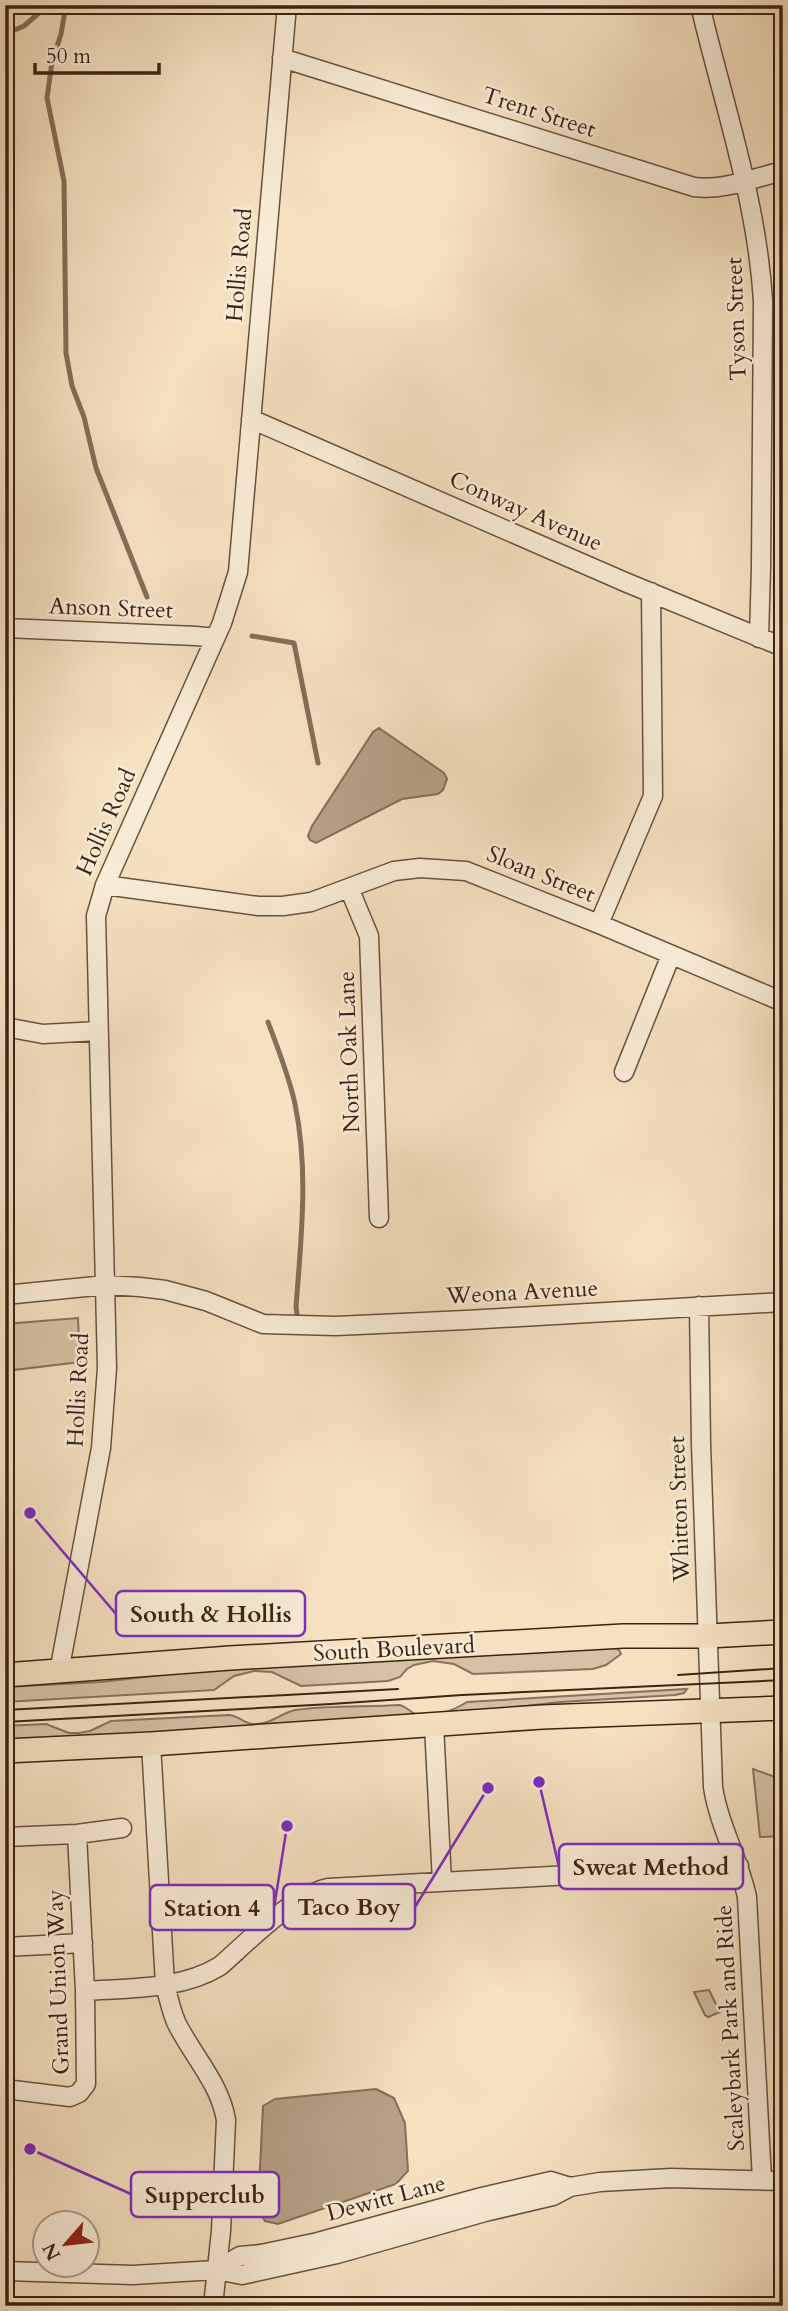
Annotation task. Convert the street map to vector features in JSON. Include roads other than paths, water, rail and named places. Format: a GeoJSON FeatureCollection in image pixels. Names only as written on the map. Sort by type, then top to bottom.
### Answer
{"type":"FeatureCollection","features":[{"type":"Feature","properties":{"kind":"main road","name":"South Boulevard"},"geometry":{"type":"LineString","coordinates":[[5,1675],[230,1658],[583,1638],[783,1632]]}},
{"type":"Feature","properties":{"kind":"main road"},"geometry":{"type":"LineString","coordinates":[[5,1751],[151,1744],[542,1717],[783,1708]]}},
{"type":"Feature","properties":{"kind":"street","name":"Hollis Road"},"geometry":{"type":"LineString","coordinates":[[59,1672],[104,1422],[107,1368],[96,916],[105,885],[215,638],[233,591],[237,572],[287,5]]}},
{"type":"Feature","properties":{"kind":"street","name":"Tyson Street"},"geometry":{"type":"LineString","coordinates":[[699,5],[761,258],[761,567],[758,638]]}},
{"type":"Feature","properties":{"kind":"street","name":"Trent Street"},"geometry":{"type":"LineString","coordinates":[[282,58],[694,187],[710,190],[727,187],[783,171]]}},
{"type":"Feature","properties":{"kind":"street","name":"Conway Avenue"},"geometry":{"type":"LineString","coordinates":[[251,419],[783,648]]}},
{"type":"Feature","properties":{"kind":"street"},"geometry":{"type":"LineString","coordinates":[[599,924],[653,796],[651,593]]}},
{"type":"Feature","properties":{"kind":"street","name":"Anson Street"},"geometry":{"type":"LineString","coordinates":[[5,628],[215,638]]}},
{"type":"Feature","properties":{"kind":"street","name":"Sloan Street"},"geometry":{"type":"LineString","coordinates":[[105,885],[258,906],[283,906],[311,902],[394,871],[442,869],[467,872],[599,924],[783,1002]]}},
{"type":"Feature","properties":{"kind":"street","name":"North Oak Lane"},"geometry":{"type":"LineString","coordinates":[[349,888],[369,936],[379,1218]]}},
{"type":"Feature","properties":{"kind":"street"},"geometry":{"type":"LineString","coordinates":[[624,1072],[671,955]]}},
{"type":"Feature","properties":{"kind":"street"},"geometry":{"type":"LineString","coordinates":[[5,1027],[43,1034],[98,1031]]}},
{"type":"Feature","properties":{"kind":"street"},"geometry":{"type":"LineString","coordinates":[[5,1295],[106,1285]]}},
{"type":"Feature","properties":{"kind":"street","name":"Weona Avenue"},"geometry":{"type":"LineString","coordinates":[[106,1285],[165,1290],[212,1303],[263,1324],[336,1326],[783,1302]]}},
{"type":"Feature","properties":{"kind":"street","name":"Whitton Street"},"geometry":{"type":"LineString","coordinates":[[699,1306],[710,1711]]}},
{"type":"Feature","properties":{"kind":"street","name":"Scaleybark Park and Ride"},"geometry":{"type":"LineString","coordinates":[[710,1711],[715,1800],[721,1825],[739,1866],[747,1897],[762,2180]]}},
{"type":"Feature","properties":{"kind":"street"},"geometry":{"type":"LineString","coordinates":[[434,1725],[442,1882]]}},
{"type":"Feature","properties":{"kind":"street"},"geometry":{"type":"LineString","coordinates":[[151,1744],[165,1984],[176,2022],[218,2091],[224,2106],[227,2134],[213,2306]]}},
{"type":"Feature","properties":{"kind":"street"},"geometry":{"type":"LineString","coordinates":[[5,1837],[77,1834],[122,1828]]}},
{"type":"Feature","properties":{"kind":"street","name":"Grand Union Way"},"geometry":{"type":"LineString","coordinates":[[5,2089],[70,2097],[79,2093],[86,2084],[85,1991],[77,1834]]}},
{"type":"Feature","properties":{"kind":"street"},"geometry":{"type":"LineString","coordinates":[[85,1991],[165,1984],[208,1973],[220,1966],[296,1901],[315,1891],[328,1888],[739,1866]]}},
{"type":"Feature","properties":{"kind":"street"},"geometry":{"type":"LineString","coordinates":[[5,1947],[83,1943]]}},
{"type":"Feature","properties":{"kind":"street","name":"Dewitt Lane"},"geometry":{"type":"LineString","coordinates":[[5,2271],[134,2275],[216,2270],[240,2256],[318,2242],[551,2181],[570,2187],[600,2182],[671,2178],[783,2181]]}},
{"type":"Feature","properties":{"kind":"waterway"},"geometry":{"type":"LineString","coordinates":[[5,34],[24,26],[48,5]]}},
{"type":"Feature","properties":{"kind":"waterway"},"geometry":{"type":"LineString","coordinates":[[66,5],[52,62],[47,98],[64,181],[66,353],[72,386],[84,417],[96,468],[147,597]]}},
{"type":"Feature","properties":{"kind":"waterway"},"geometry":{"type":"LineString","coordinates":[[252,636],[294,643],[318,763]]}},
{"type":"Feature","properties":{"kind":"waterway"},"geometry":{"type":"LineString","coordinates":[[268,1022],[290,1083],[302,1154],[303,1205],[296,1307],[298,1320]]}},
{"type":"Feature","properties":{"kind":"tram line"},"geometry":{"type":"LineString","coordinates":[[678,1675],[783,1668]]}},
{"type":"Feature","properties":{"kind":"tram line"},"geometry":{"type":"LineString","coordinates":[[5,1722],[462,1695],[783,1680]]}},
{"type":"Feature","properties":{"kind":"tram line"},"geometry":{"type":"LineString","coordinates":[[5,1710],[398,1689]]}},
{"type":"Feature","properties":{"kind":"place","name":"South & Hollis"},"geometry":{"type":"Point","coordinates":[30,1513]}},
{"type":"Feature","properties":{"kind":"place","name":"Sweat Method"},"geometry":{"type":"Point","coordinates":[539,1782]}},
{"type":"Feature","properties":{"kind":"place","name":"Taco Boy"},"geometry":{"type":"Point","coordinates":[488,1788]}},
{"type":"Feature","properties":{"kind":"place","name":"Station 4"},"geometry":{"type":"Point","coordinates":[287,1826]}},
{"type":"Feature","properties":{"kind":"place","name":"Supperclub"},"geometry":{"type":"Point","coordinates":[30,2149]}}]}
